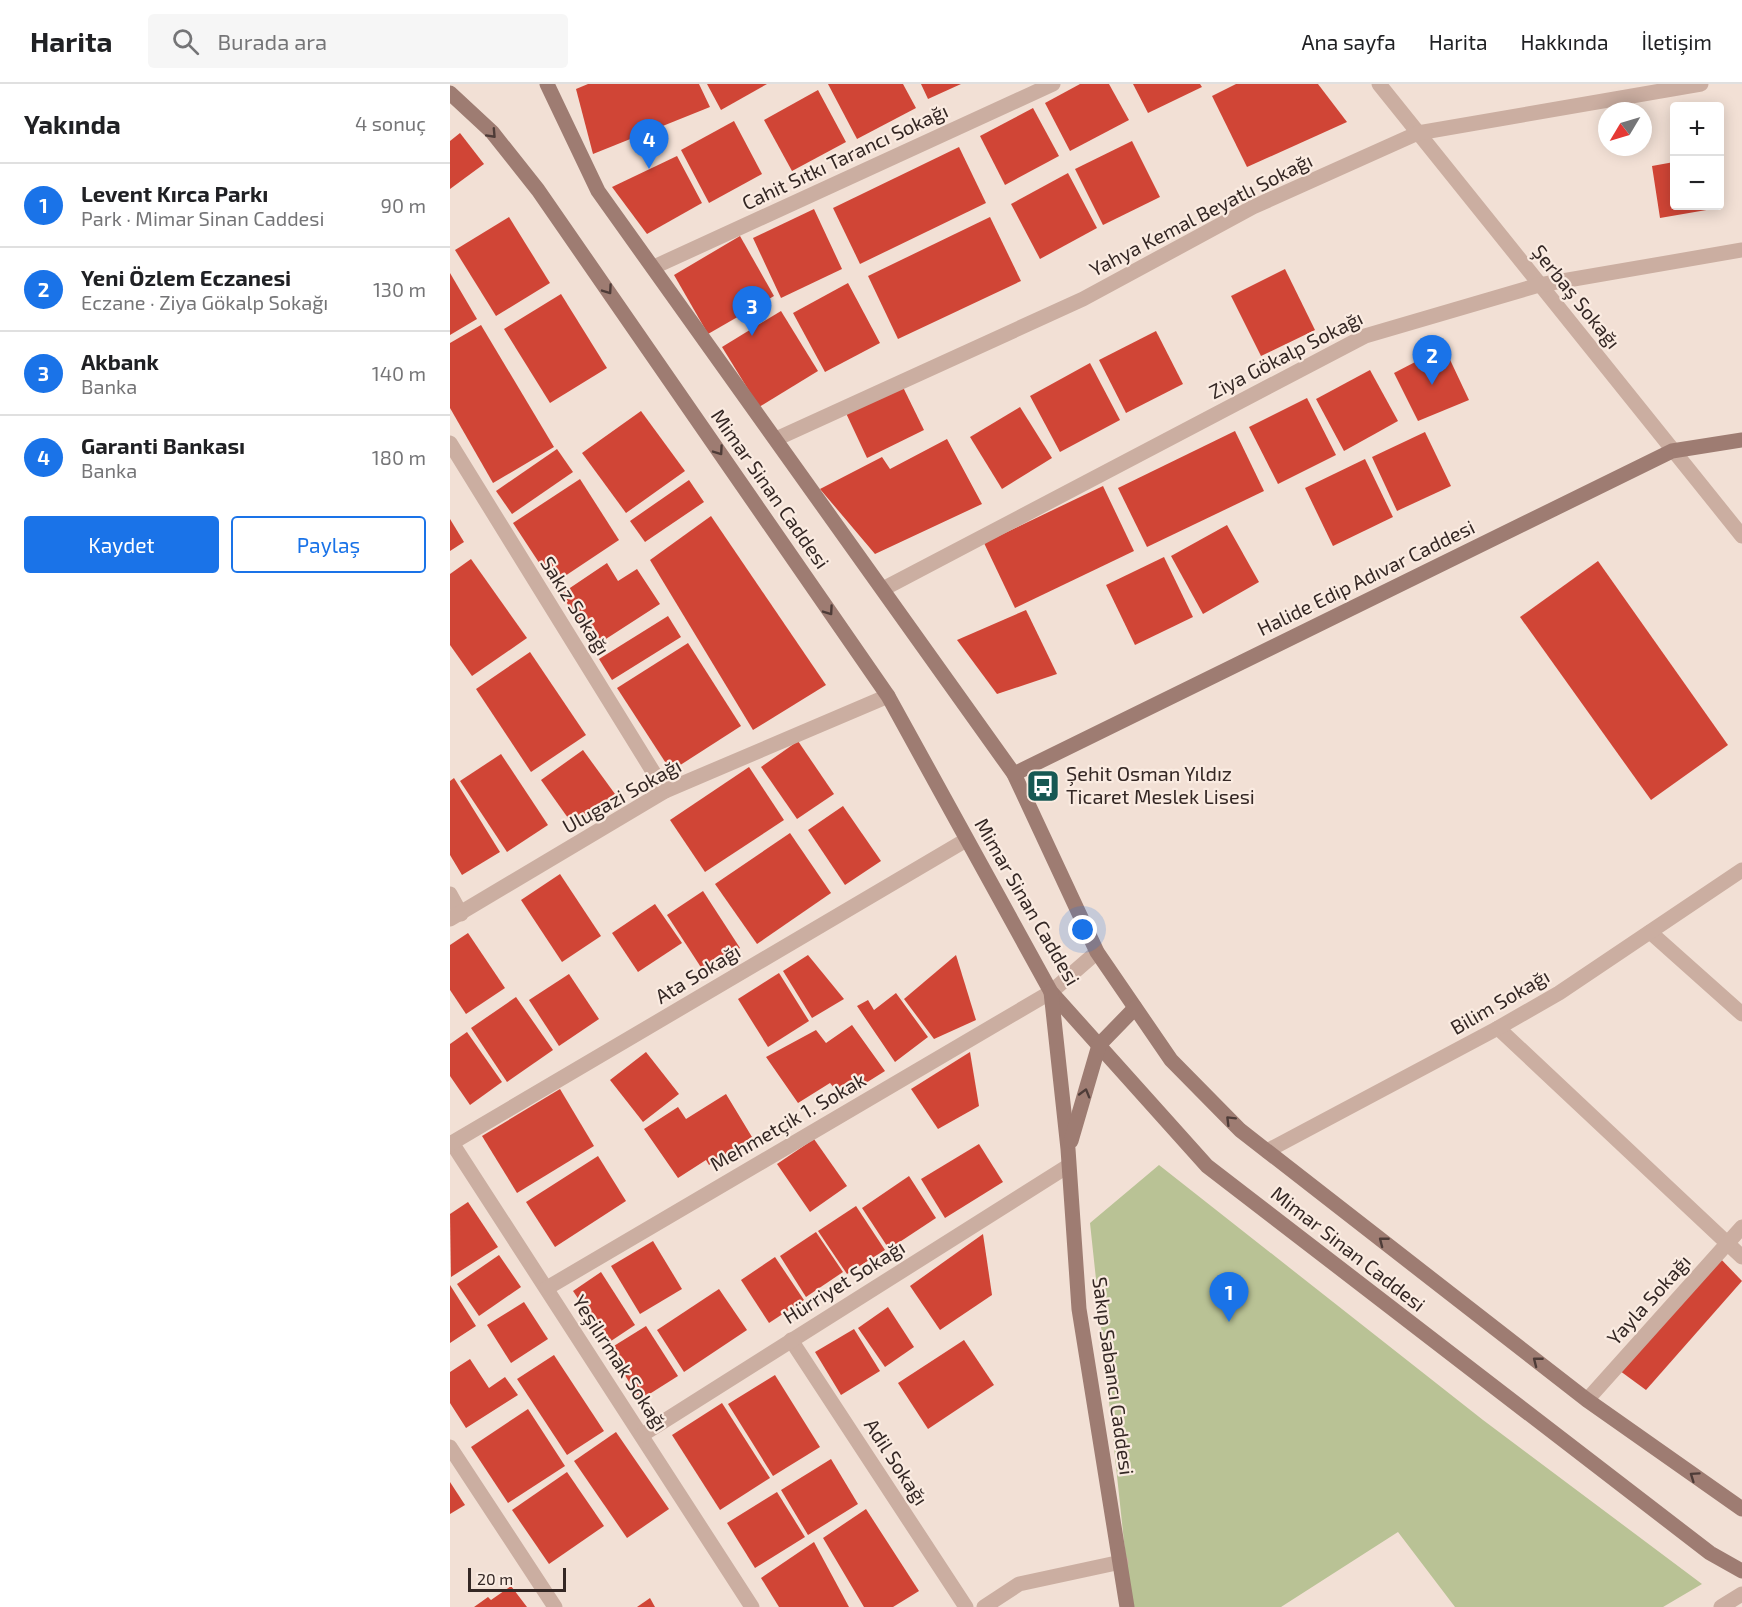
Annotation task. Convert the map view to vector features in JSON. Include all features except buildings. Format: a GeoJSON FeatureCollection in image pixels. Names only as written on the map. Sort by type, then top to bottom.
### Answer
{"type":"FeatureCollection","features":[{"type":"Feature","properties":{"kind":"main road","name":"Mimar Sinan Caddesi"},"geometry":{"type":"LineString","coordinates":[[549,85],[598,191],[1014,774],[1097,952],[1171,1060],[1240,1130],[1587,1400],[1739,1503]]}},
{"type":"Feature","properties":{"kind":"main road","name":"Mimar Sinan Caddesi"},"geometry":{"type":"LineString","coordinates":[[450,93],[492,132],[538,190],[888,696],[1051,992],[1207,1166],[1710,1553],[1742,1571]]}},
{"type":"Feature","properties":{"kind":"main road","name":"Halide Edip Adıvar Caddesi"},"geometry":{"type":"LineString","coordinates":[[1014,774],[1672,451],[1742,440]]}},
{"type":"Feature","properties":{"kind":"main road"},"geometry":{"type":"LineString","coordinates":[[1051,992],[1068,1149]]}},
{"type":"Feature","properties":{"kind":"main road"},"geometry":{"type":"LineString","coordinates":[[1068,1149],[1099,1045],[1135,1008]]}},
{"type":"Feature","properties":{"kind":"main road","name":"Sakıp Sabancı Caddesi"},"geometry":{"type":"LineString","coordinates":[[1068,1149],[1079,1309],[1127,1607]]}},
{"type":"Feature","properties":{"kind":"street","name":"Cahit Sıtkı Tarancı Sokağı"},"geometry":{"type":"LineString","coordinates":[[654,267],[1053,84]]}},
{"type":"Feature","properties":{"kind":"street","name":"Şerbaş Sokağı"},"geometry":{"type":"LineString","coordinates":[[1378,84],[1742,536]]}},
{"type":"Feature","properties":{"kind":"street","name":"Yahya Kemal Beyatlı Sokağı"},"geometry":{"type":"LineString","coordinates":[[776,439],[1083,298],[1253,207],[1418,133],[1701,84]]}},
{"type":"Feature","properties":{"kind":"street","name":"Ziya Gökalp Sokağı"},"geometry":{"type":"LineString","coordinates":[[883,589],[1365,336],[1539,285],[1742,250]]}},
{"type":"Feature","properties":{"kind":"street","name":"Sakız Sokağı"},"geometry":{"type":"LineString","coordinates":[[450,443],[665,791]]}},
{"type":"Feature","properties":{"kind":"street","name":"Ulugazi Sokağı"},"geometry":{"type":"LineString","coordinates":[[456,917],[665,791],[888,696]]}},
{"type":"Feature","properties":{"kind":"street","name":"Ata Sokağı"},"geometry":{"type":"LineString","coordinates":[[451,1144],[966,840]]}},
{"type":"Feature","properties":{"kind":"street","name":"Bilim Sokağı"},"geometry":{"type":"LineString","coordinates":[[1268,1151],[1559,993],[1742,870]]}},
{"type":"Feature","properties":{"kind":"street"},"geometry":{"type":"LineString","coordinates":[[450,894],[456,917]]}},
{"type":"Feature","properties":{"kind":"street"},"geometry":{"type":"LineString","coordinates":[[1650,932],[1742,1014]]}},
{"type":"Feature","properties":{"kind":"street","name":"Mehmetçik 1. Sokak"},"geometry":{"type":"LineString","coordinates":[[547,1288],[1051,992],[1097,952]]}},
{"type":"Feature","properties":{"kind":"street"},"geometry":{"type":"LineString","coordinates":[[1498,1028],[1742,1257]]}},
{"type":"Feature","properties":{"kind":"street","name":"Yeşilırmak Sokağı"},"geometry":{"type":"LineString","coordinates":[[451,1144],[547,1288],[752,1607]]}},
{"type":"Feature","properties":{"kind":"street","name":"Hürriyet Sokağı"},"geometry":{"type":"LineString","coordinates":[[642,1435],[1068,1166]]}},
{"type":"Feature","properties":{"kind":"street","name":"Yayla Sokağı"},"geometry":{"type":"LineString","coordinates":[[1587,1400],[1742,1227]]}},
{"type":"Feature","properties":{"kind":"street","name":"Adil Sokağı"},"geometry":{"type":"LineString","coordinates":[[791,1340],[966,1607]]}},
{"type":"Feature","properties":{"kind":"street"},"geometry":{"type":"LineString","coordinates":[[450,1446],[555,1607]]}},
{"type":"Feature","properties":{"kind":"street"},"geometry":{"type":"LineString","coordinates":[[984,1607],[1019,1584],[1120,1562]]}},
{"type":"Feature","properties":{"kind":"street"},"geometry":{"type":"LineString","coordinates":[[1721,1607],[1742,1594]]}},
{"type":"Feature","properties":{"kind":"green space"},"geometry":{"type":"Polygon","coordinates":[[[1159,1165],[1483,1420],[1702,1584],[1663,1607],[1455,1607],[1398,1532],[1281,1607],[1131,1607],[1090,1223],[1159,1165]]]}},
{"type":"Feature","properties":{"kind":"place","name":"Garanti Bankası"},"geometry":{"type":"Point","coordinates":[649,169]}},
{"type":"Feature","properties":{"kind":"place","name":"Akbank"},"geometry":{"type":"Point","coordinates":[752,336]}},
{"type":"Feature","properties":{"kind":"place","name":"Yeni Özlem Eczanesi"},"geometry":{"type":"Point","coordinates":[1432,385]}},
{"type":"Feature","properties":{"kind":"place","name":"Şehit Osman Yıldız Ticaret Meslek Lisesi"},"geometry":{"type":"Point","coordinates":[1043,786]}},
{"type":"Feature","properties":{"kind":"place","name":"Levent Kırca Parkı"},"geometry":{"type":"Point","coordinates":[1229,1322]}}]}
